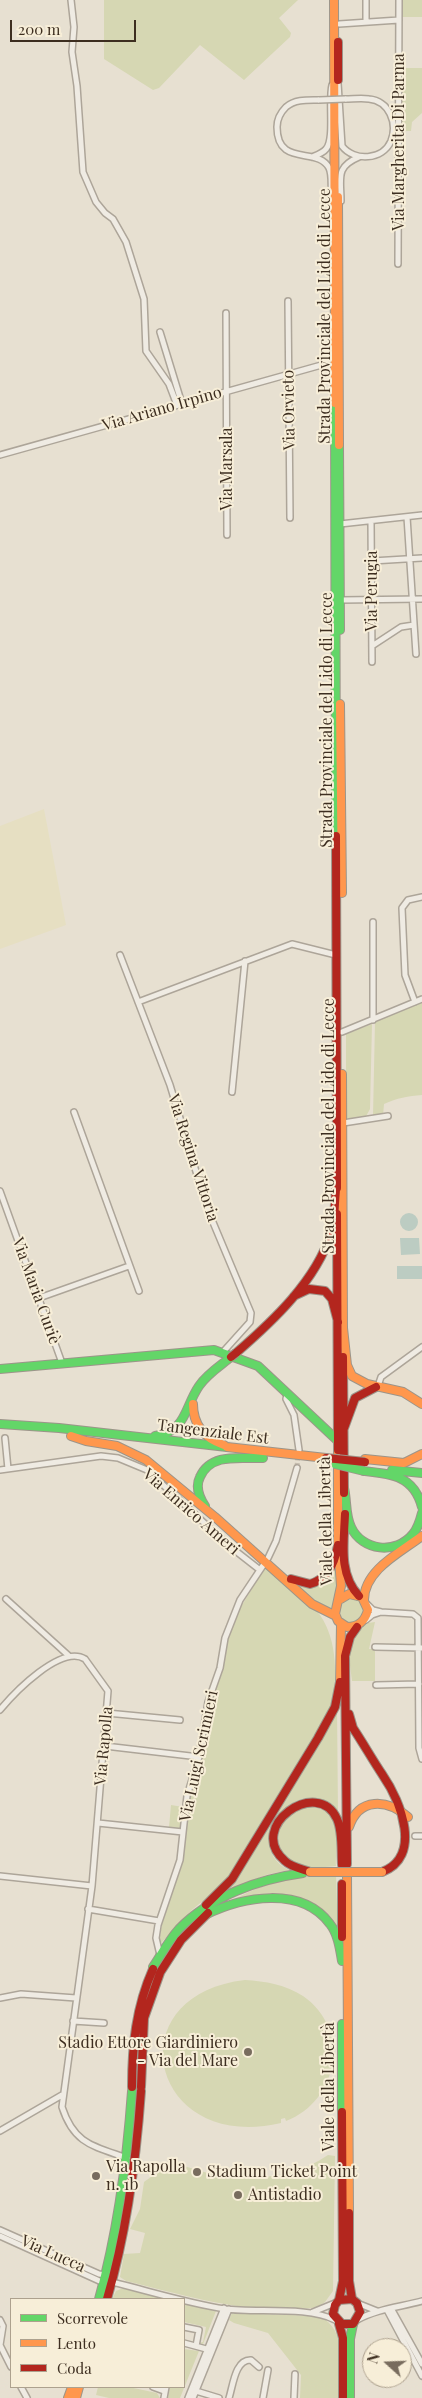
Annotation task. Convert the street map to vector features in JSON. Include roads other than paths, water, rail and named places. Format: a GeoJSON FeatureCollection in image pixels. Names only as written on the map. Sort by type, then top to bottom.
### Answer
{"type":"FeatureCollection","features":[{"type":"Feature","properties":{"kind":"main road","name":"Strada Provinciale del Lido di Lecce"},"geometry":{"type":"LineString","coordinates":[[334,0],[338,214],[337,1183],[344,1428],[341,1441]]}},
{"type":"Feature","properties":{"kind":"main road","name":"Strada Provinciale del Lido di Lecce"},"geometry":{"type":"LineString","coordinates":[[339,0],[335,83],[333,344],[337,524],[341,600],[343,1123],[338,1412],[341,1441]]}},
{"type":"Feature","properties":{"kind":"main road"},"geometry":{"type":"LineString","coordinates":[[121,1436],[128,1434],[161,1436],[172,1432],[183,1420],[195,1392],[202,1382],[264,1328],[287,1303],[328,1243],[334,1220],[337,1183]]}},
{"type":"Feature","properties":{"kind":"main road"},"geometry":{"type":"LineString","coordinates":[[287,1303],[303,1290],[314,1288],[324,1291],[332,1298],[340,1325],[346,1335],[346,1359],[350,1371],[364,1383],[405,1393],[422,1404]]}},
{"type":"Feature","properties":{"kind":"main road"},"geometry":{"type":"LineString","coordinates":[[0,1369],[206,1350],[223,1352],[258,1366],[341,1441]]}},
{"type":"Feature","properties":{"kind":"main road"},"geometry":{"type":"LineString","coordinates":[[344,1428],[350,1404],[357,1396],[382,1387]]}},
{"type":"Feature","properties":{"kind":"main road"},"geometry":{"type":"LineString","coordinates":[[195,1392],[192,1414],[203,1434],[220,1444],[263,1455]]}},
{"type":"Feature","properties":{"kind":"main road"},"geometry":{"type":"LineString","coordinates":[[321,1424],[331,1422],[338,1412]]}},
{"type":"Feature","properties":{"kind":"main road","name":"Tangenziale Est"},"geometry":{"type":"LineString","coordinates":[[0,1424],[121,1436],[263,1455]]}},
{"type":"Feature","properties":{"kind":"main road","name":"Tangenziale Est"},"geometry":{"type":"LineString","coordinates":[[0,1430],[364,1465]]}},
{"type":"Feature","properties":{"kind":"main road"},"geometry":{"type":"LineString","coordinates":[[71,1436],[86,1441],[117,1446],[146,1460],[215,1517],[312,1604],[336,1616],[341,1624],[349,1628],[358,1626],[365,1621],[368,1613],[363,1592],[368,1580],[422,1536]]}},
{"type":"Feature","properties":{"kind":"main road","name":"Viale della Libertà"},"geometry":{"type":"LineString","coordinates":[[341,1441],[344,1488],[345,1570],[349,1586],[364,1600]]}},
{"type":"Feature","properties":{"kind":"main road","name":"Viale della Libertà"},"geometry":{"type":"LineString","coordinates":[[336,1616],[335,1607],[341,1590],[338,1545],[341,1441]]}},
{"type":"Feature","properties":{"kind":"main road"},"geometry":{"type":"LineString","coordinates":[[364,1465],[404,1463],[422,1454]]}},
{"type":"Feature","properties":{"kind":"main road"},"geometry":{"type":"LineString","coordinates":[[215,1517],[203,1504],[198,1494],[198,1483],[205,1467],[213,1461],[223,1458],[263,1455]]}},
{"type":"Feature","properties":{"kind":"main road"},"geometry":{"type":"LineString","coordinates":[[364,1465],[422,1468]]}},
{"type":"Feature","properties":{"kind":"main road"},"geometry":{"type":"LineString","coordinates":[[364,1465],[422,1473]]}},
{"type":"Feature","properties":{"kind":"main road"},"geometry":{"type":"LineString","coordinates":[[364,1465],[406,1480],[416,1490],[422,1507]]}},
{"type":"Feature","properties":{"kind":"main road"},"geometry":{"type":"LineString","coordinates":[[344,1488],[347,1497],[347,1516],[353,1531],[371,1546],[386,1549],[402,1545],[409,1540],[418,1527],[422,1513]]}},
{"type":"Feature","properties":{"kind":"main road"},"geometry":{"type":"LineString","coordinates":[[269,1565],[294,1582],[312,1584],[330,1572],[336,1559],[338,1545]]}},
{"type":"Feature","properties":{"kind":"main road","name":"Viale della Libertà"},"geometry":{"type":"LineString","coordinates":[[339,1600],[347,1595],[364,1600]]}},
{"type":"Feature","properties":{"kind":"main road"},"geometry":{"type":"LineString","coordinates":[[341,1624],[340,1682],[344,1865]]}},
{"type":"Feature","properties":{"kind":"main road"},"geometry":{"type":"LineString","coordinates":[[344,1865],[345,1667],[348,1643],[358,1626]]}},
{"type":"Feature","properties":{"kind":"main road"},"geometry":{"type":"LineString","coordinates":[[206,1905],[223,1896],[288,1875],[310,1872],[382,1872],[403,1863],[411,1852],[418,1836],[414,1825],[405,1806],[350,1721],[345,1667]]}},
{"type":"Feature","properties":{"kind":"main road"},"geometry":{"type":"LineString","coordinates":[[99,2298],[125,2228],[131,2159],[141,2089],[144,2018],[160,1955],[232,1879],[335,1708],[340,1682]]}},
{"type":"Feature","properties":{"kind":"main road"},"geometry":{"type":"LineString","coordinates":[[310,1872],[286,1864],[278,1854],[274,1840],[277,1823],[283,1814],[302,1803],[319,1804],[336,1815],[339,1823],[344,1865]]}},
{"type":"Feature","properties":{"kind":"main road"},"geometry":{"type":"LineString","coordinates":[[344,1865],[350,1821],[360,1809],[373,1804],[391,1805],[405,1813],[414,1825]]}},
{"type":"Feature","properties":{"kind":"main road","name":"Viale della Libertà"},"geometry":{"type":"LineString","coordinates":[[343,2398],[343,2338],[332,2312],[343,2281],[342,1961],[344,1874],[349,2281],[354,2301],[360,2312],[350,2339],[350,2398]]}},
{"type":"Feature","properties":{"kind":"main road"},"geometry":{"type":"LineString","coordinates":[[131,2159],[132,2051],[136,2016],[142,1994],[188,1925],[236,1894],[253,1887]]}},
{"type":"Feature","properties":{"kind":"main road"},"geometry":{"type":"LineString","coordinates":[[205,1915],[228,1904],[259,1897],[303,1904],[318,1912],[330,1923],[336,1936],[342,1961]]}},
{"type":"Feature","properties":{"kind":"main road"},"geometry":{"type":"LineString","coordinates":[[132,2089],[136,2094],[141,2089]]}},
{"type":"Feature","properties":{"kind":"main road"},"geometry":{"type":"LineString","coordinates":[[107,2280],[107,2298]]}},
{"type":"Feature","properties":{"kind":"main road"},"geometry":{"type":"LineString","coordinates":[[337,2301],[354,2301]]}},
{"type":"Feature","properties":{"kind":"main road"},"geometry":{"type":"LineString","coordinates":[[337,2322],[346,2326],[355,2322]]}},
{"type":"Feature","properties":{"kind":"street"},"geometry":{"type":"LineString","coordinates":[[71,0],[74,27],[72,52],[78,86],[84,172],[96,202],[113,219],[126,242],[144,299],[146,351],[169,384],[179,405]]}},
{"type":"Feature","properties":{"kind":"street"},"geometry":{"type":"LineString","coordinates":[[366,0],[366,22]]}},
{"type":"Feature","properties":{"kind":"street","name":"Via Margherita Di Parma"},"geometry":{"type":"LineString","coordinates":[[398,264],[396,129],[399,0]]}},
{"type":"Feature","properties":{"kind":"street"},"geometry":{"type":"LineString","coordinates":[[338,24],[399,20]]}},
{"type":"Feature","properties":{"kind":"street"},"geometry":{"type":"LineString","coordinates":[[335,83],[342,146],[346,151],[360,157]]}},
{"type":"Feature","properties":{"kind":"street"},"geometry":{"type":"LineString","coordinates":[[312,157],[323,153],[330,142],[330,95],[335,83]]}},
{"type":"Feature","properties":{"kind":"street"},"geometry":{"type":"LineString","coordinates":[[333,207],[330,169],[324,163],[312,157],[298,156],[287,150],[277,135],[277,123],[280,114],[296,101],[370,98],[382,103],[391,114],[396,129],[391,142],[382,152],[360,157],[345,164],[342,169],[341,204],[338,214]]}},
{"type":"Feature","properties":{"kind":"street","name":"Via Orvieto"},"geometry":{"type":"LineString","coordinates":[[288,301],[290,518]]}},
{"type":"Feature","properties":{"kind":"street","name":"Via Marsala"},"geometry":{"type":"LineString","coordinates":[[226,313],[227,535]]}},
{"type":"Feature","properties":{"kind":"street"},"geometry":{"type":"LineString","coordinates":[[160,332],[179,405]]}},
{"type":"Feature","properties":{"kind":"street"},"geometry":{"type":"LineString","coordinates":[[333,344],[325,364],[334,378]]}},
{"type":"Feature","properties":{"kind":"street","name":"Via Ariano Irpino"},"geometry":{"type":"LineString","coordinates":[[0,455],[325,364]]}},
{"type":"Feature","properties":{"kind":"street"},"geometry":{"type":"LineString","coordinates":[[337,524],[422,515]]}},
{"type":"Feature","properties":{"kind":"street"},"geometry":{"type":"LineString","coordinates":[[407,517],[416,654]]}},
{"type":"Feature","properties":{"kind":"street","name":"Via Perugia"},"geometry":{"type":"LineString","coordinates":[[372,521],[372,662]]}},
{"type":"Feature","properties":{"kind":"street"},"geometry":{"type":"LineString","coordinates":[[372,561],[422,558]]}},
{"type":"Feature","properties":{"kind":"street"},"geometry":{"type":"LineString","coordinates":[[341,600],[422,599]]}},
{"type":"Feature","properties":{"kind":"street"},"geometry":{"type":"LineString","coordinates":[[372,646],[401,627],[414,625]]}},
{"type":"Feature","properties":{"kind":"street"},"geometry":{"type":"LineString","coordinates":[[416,1002],[405,975],[402,908],[408,900],[422,897]]}},
{"type":"Feature","properties":{"kind":"street"},"geometry":{"type":"LineString","coordinates":[[373,922],[373,1020]]}},
{"type":"Feature","properties":{"kind":"street"},"geometry":{"type":"LineString","coordinates":[[138,1002],[292,944],[336,955]]}},
{"type":"Feature","properties":{"kind":"street","name":"Via Regina Vittoria"},"geometry":{"type":"LineString","coordinates":[[120,956],[170,1085],[207,1208],[251,1313],[250,1322],[223,1352]]}},
{"type":"Feature","properties":{"kind":"street"},"geometry":{"type":"LineString","coordinates":[[232,1092],[245,961]]}},
{"type":"Feature","properties":{"kind":"street"},"geometry":{"type":"LineString","coordinates":[[342,1032],[422,999]]}},
{"type":"Feature","properties":{"kind":"street"},"geometry":{"type":"LineString","coordinates":[[74,1112],[138,1291]]}},
{"type":"Feature","properties":{"kind":"street"},"geometry":{"type":"LineString","coordinates":[[343,1123],[388,1116]]}},
{"type":"Feature","properties":{"kind":"street","name":"Via Maria Curiè"},"geometry":{"type":"LineString","coordinates":[[0,1191],[62,1363]]}},
{"type":"Feature","properties":{"kind":"street"},"geometry":{"type":"LineString","coordinates":[[38,1298],[129,1266]]}},
{"type":"Feature","properties":{"kind":"street"},"geometry":{"type":"LineString","coordinates":[[382,1387],[381,1377],[422,1347]]}},
{"type":"Feature","properties":{"kind":"street"},"geometry":{"type":"LineString","coordinates":[[287,1394],[286,1399],[294,1415],[299,1450]]}},
{"type":"Feature","properties":{"kind":"street"},"geometry":{"type":"LineString","coordinates":[[5,1438],[8,1469]]}},
{"type":"Feature","properties":{"kind":"street","name":"Via Enrico Ameri"},"geometry":{"type":"LineString","coordinates":[[0,1470],[101,1456],[131,1462],[147,1470],[228,1545],[260,1570]]}},
{"type":"Feature","properties":{"kind":"street"},"geometry":{"type":"LineString","coordinates":[[268,1558],[276,1540],[297,1468]]}},
{"type":"Feature","properties":{"kind":"street","name":"Via Luigi Scrimieri"},"geometry":{"type":"LineString","coordinates":[[160,1955],[156,1938],[159,1921],[175,1880],[180,1860],[187,1796],[199,1757],[208,1702],[220,1668],[225,1638],[234,1610],[260,1570],[269,1565]]}},
{"type":"Feature","properties":{"kind":"street","name":"Via Rapolla"},"geometry":{"type":"LineString","coordinates":[[6,1599],[70,1656],[80,1655],[85,1658],[104,1682],[108,1691],[108,1713],[92,1886],[62,2095],[62,2107],[67,2121],[76,2136],[86,2144],[131,2159]]}},
{"type":"Feature","properties":{"kind":"street"},"geometry":{"type":"LineString","coordinates":[[364,1600],[373,1610],[416,1616],[420,1648],[418,1684],[419,1748],[422,1760]]}},
{"type":"Feature","properties":{"kind":"street"},"geometry":{"type":"LineString","coordinates":[[365,1621],[372,1615],[381,1612]]}},
{"type":"Feature","properties":{"kind":"street"},"geometry":{"type":"LineString","coordinates":[[376,1647],[420,1648]]}},
{"type":"Feature","properties":{"kind":"street"},"geometry":{"type":"LineString","coordinates":[[0,1710],[28,1679],[70,1656]]}},
{"type":"Feature","properties":{"kind":"street"},"geometry":{"type":"LineString","coordinates":[[376,1685],[418,1684]]}},
{"type":"Feature","properties":{"kind":"street"},"geometry":{"type":"LineString","coordinates":[[108,1713],[180,1720]]}},
{"type":"Feature","properties":{"kind":"street"},"geometry":{"type":"LineString","coordinates":[[105,1746],[199,1757]]}},
{"type":"Feature","properties":{"kind":"street"},"geometry":{"type":"LineString","coordinates":[[98,1823],[183,1832]]}},
{"type":"Feature","properties":{"kind":"street"},"geometry":{"type":"LineString","coordinates":[[0,1876],[92,1886]]}},
{"type":"Feature","properties":{"kind":"street"},"geometry":{"type":"LineString","coordinates":[[88,1909],[159,1921]]}},
{"type":"Feature","properties":{"kind":"street"},"geometry":{"type":"LineString","coordinates":[[0,1998],[21,1994],[76,1998]]}},
{"type":"Feature","properties":{"kind":"street"},"geometry":{"type":"LineString","coordinates":[[73,2021],[104,2023]]}},
{"type":"Feature","properties":{"kind":"street"},"geometry":{"type":"LineString","coordinates":[[0,2131],[62,2095]]}},
{"type":"Feature","properties":{"kind":"street","name":"Via Lucca"},"geometry":{"type":"LineString","coordinates":[[0,2230],[99,2274],[107,2280]]}},
{"type":"Feature","properties":{"kind":"street","name":"Via Lucca"},"geometry":{"type":"LineString","coordinates":[[0,2236],[107,2280]]}},
{"type":"Feature","properties":{"kind":"street"},"geometry":{"type":"LineString","coordinates":[[107,2280],[181,2298]]}},
{"type":"Feature","properties":{"kind":"street"},"geometry":{"type":"LineString","coordinates":[[185,2299],[226,2309],[312,2312],[323,2314],[337,2322]]}},
{"type":"Feature","properties":{"kind":"street"},"geometry":{"type":"LineString","coordinates":[[312,2312],[337,2301]]}},
{"type":"Feature","properties":{"kind":"street"},"geometry":{"type":"LineString","coordinates":[[354,2301],[378,2311]]}},
{"type":"Feature","properties":{"kind":"street"},"geometry":{"type":"LineString","coordinates":[[355,2322],[378,2311],[422,2301]]}},
{"type":"Feature","properties":{"kind":"street"},"geometry":{"type":"LineString","coordinates":[[194,2398],[226,2309]]}},
{"type":"Feature","properties":{"kind":"street"},"geometry":{"type":"LineString","coordinates":[[389,2310],[422,2364]]}},
{"type":"Feature","properties":{"kind":"street"},"geometry":{"type":"LineString","coordinates":[[389,2310],[422,2376]]}},
{"type":"Feature","properties":{"kind":"street"},"geometry":{"type":"LineString","coordinates":[[0,2320],[3,2326],[0,2345],[10,2365]]}},
{"type":"Feature","properties":{"kind":"street"},"geometry":{"type":"LineString","coordinates":[[185,2327],[199,2330],[196,2346]]}},
{"type":"Feature","properties":{"kind":"street"},"geometry":{"type":"LineString","coordinates":[[185,2343],[210,2350]]}},
{"type":"Feature","properties":{"kind":"street"},"geometry":{"type":"LineString","coordinates":[[188,2398],[210,2350]]}},
{"type":"Feature","properties":{"kind":"street"},"geometry":{"type":"LineString","coordinates":[[229,2398],[238,2366],[242,2362],[251,2360],[259,2367]]}},
{"type":"Feature","properties":{"kind":"street"},"geometry":{"type":"LineString","coordinates":[[263,2398],[268,2370]]}},
{"type":"Feature","properties":{"kind":"street"},"geometry":{"type":"LineString","coordinates":[[294,2374],[294,2398]]}},
{"type":"Feature","properties":{"kind":"street"},"geometry":{"type":"LineString","coordinates":[[164,2398],[165,2389]]}},
{"type":"Feature","properties":{"kind":"street"},"geometry":{"type":"LineString","coordinates":[[196,2391],[219,2398]]}},
{"type":"Feature","properties":{"kind":"tunnel"},"geometry":{"type":"LineString","coordinates":[[297,1468],[298,1453]]}},
{"type":"Feature","properties":{"kind":"place","name":"Stadio Ettore Giardiniero - Via del Mare"},"geometry":{"type":"Point","coordinates":[248,2052]}},
{"type":"Feature","properties":{"kind":"place","name":"Stadium Ticket Point"},"geometry":{"type":"Point","coordinates":[197,2172]}},
{"type":"Feature","properties":{"kind":"place","name":"Via Rapolla n. 1b"},"geometry":{"type":"Point","coordinates":[96,2176]}},
{"type":"Feature","properties":{"kind":"place","name":"Antistadio"},"geometry":{"type":"Point","coordinates":[238,2195]}}]}
